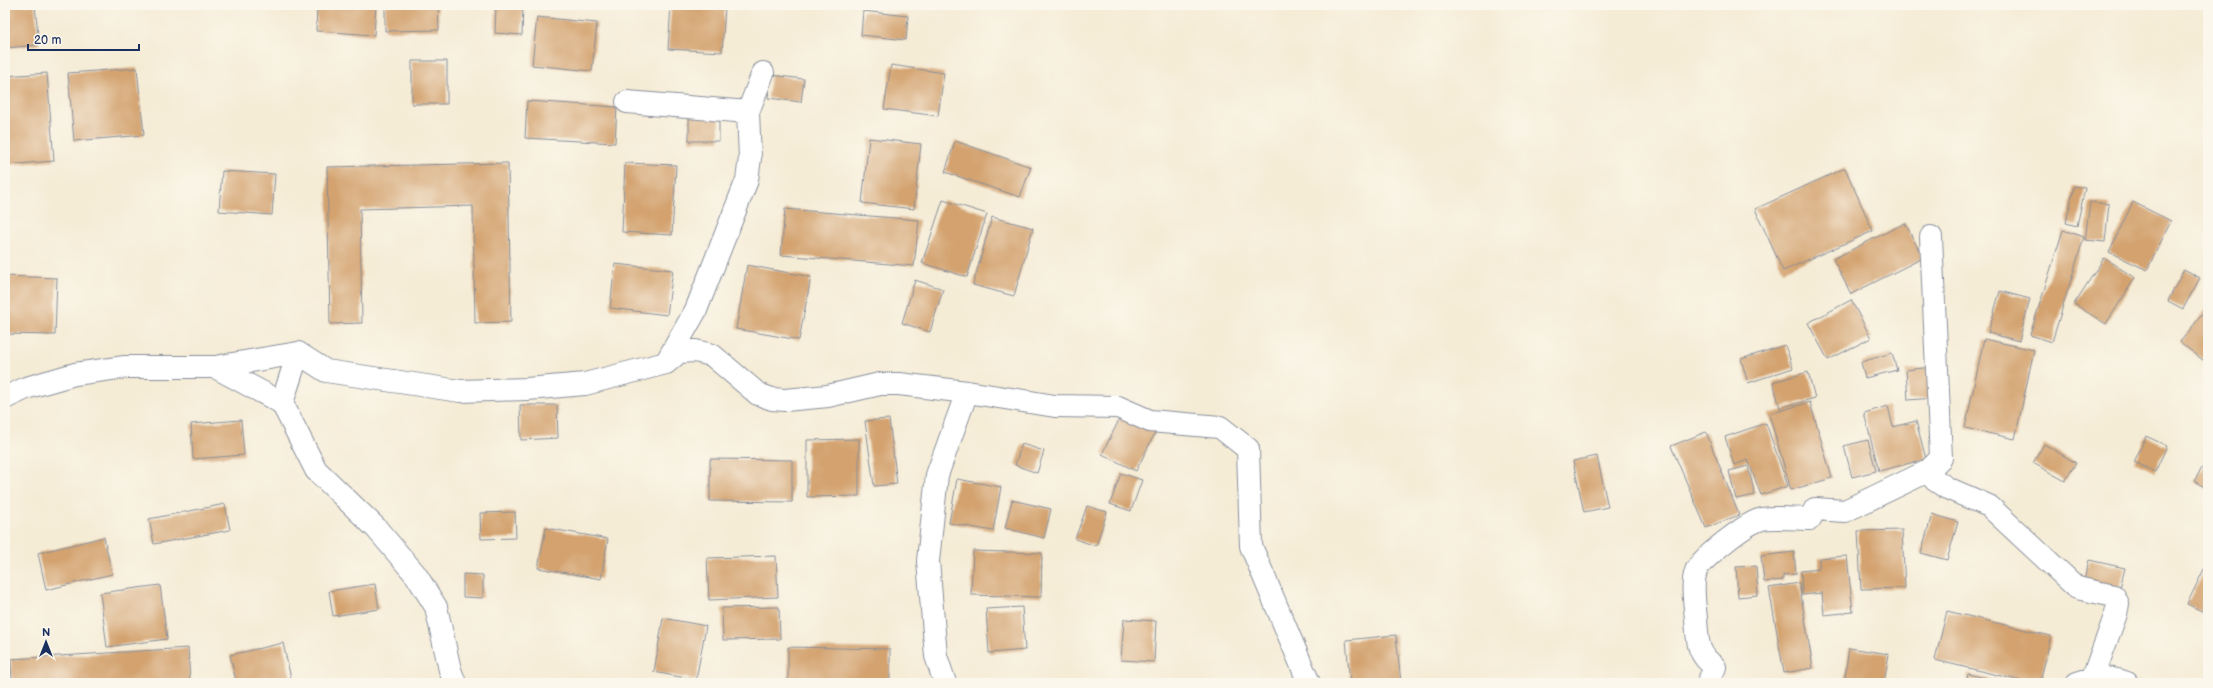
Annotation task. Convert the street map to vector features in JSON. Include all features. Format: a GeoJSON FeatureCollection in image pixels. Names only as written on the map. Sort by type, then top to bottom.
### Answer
{"type":"FeatureCollection","features":[{"type":"Feature","properties":{"kind":"street"},"geometry":{"type":"LineString","coordinates":[[666,363],[696,310],[747,180],[750,158],[748,112],[763,73]]}},
{"type":"Feature","properties":{"kind":"street"},"geometry":{"type":"LineString","coordinates":[[627,102],[748,112]]}},
{"type":"Feature","properties":{"kind":"street"},"geometry":{"type":"LineString","coordinates":[[1708,683],[1715,667],[1704,659],[1698,646],[1694,591],[1696,570],[1713,552],[1728,539],[1760,519],[1810,518],[1815,509],[1845,511],[1928,471],[1941,458],[1931,237]]}},
{"type":"Feature","properties":{"kind":"street"},"geometry":{"type":"LineString","coordinates":[[5,398],[26,388],[82,373],[125,367],[215,367],[298,353],[326,371],[460,391],[527,389],[585,384],[666,363],[679,352],[695,351],[712,355],[758,394],[772,399],[785,400],[828,396],[880,384],[898,384],[967,392],[1055,406],[1118,407],[1150,421],[1220,427],[1248,449],[1251,546],[1309,683]]}},
{"type":"Feature","properties":{"kind":"street"},"geometry":{"type":"LineString","coordinates":[[282,403],[298,353]]}},
{"type":"Feature","properties":{"kind":"street"},"geometry":{"type":"LineString","coordinates":[[215,367],[282,403],[316,470],[376,528],[416,575],[436,607],[450,670],[455,683]]}},
{"type":"Feature","properties":{"kind":"street"},"geometry":{"type":"LineString","coordinates":[[945,683],[936,656],[928,561],[937,475],[967,392]]}},
{"type":"Feature","properties":{"kind":"street"},"geometry":{"type":"LineString","coordinates":[[1928,471],[1935,480],[1947,488],[1989,506],[2077,588],[2114,596],[2118,604],[2116,614],[2085,680],[2118,679],[2127,683]]}},
{"type":"Feature","properties":{"kind":"building"},"geometry":{"type":"Polygon","coordinates":[[[5,5],[35,5],[39,45],[5,48],[5,5]]]}},
{"type":"Feature","properties":{"kind":"building"},"geometry":{"type":"Polygon","coordinates":[[[317,5],[376,5],[374,35],[316,31],[317,5]]]}},
{"type":"Feature","properties":{"kind":"building"},"geometry":{"type":"Polygon","coordinates":[[[385,5],[438,5],[439,30],[385,31],[385,5]]]}},
{"type":"Feature","properties":{"kind":"building"},"geometry":{"type":"Polygon","coordinates":[[[496,5],[523,5],[522,35],[495,33],[496,5]]]}},
{"type":"Feature","properties":{"kind":"building"},"geometry":{"type":"Polygon","coordinates":[[[671,5],[725,7],[722,52],[668,49],[671,5]]]}},
{"type":"Feature","properties":{"kind":"building"},"geometry":{"type":"Polygon","coordinates":[[[863,11],[908,16],[906,40],[861,35],[863,11]]]}},
{"type":"Feature","properties":{"kind":"building"},"geometry":{"type":"Polygon","coordinates":[[[537,17],[597,23],[592,71],[532,65],[537,17]]]}},
{"type":"Feature","properties":{"kind":"building"},"geometry":{"type":"Polygon","coordinates":[[[412,61],[447,61],[447,104],[412,104],[412,61]]]}},
{"type":"Feature","properties":{"kind":"building"},"geometry":{"type":"Polygon","coordinates":[[[891,65],[944,73],[938,116],[884,109],[891,65]]]}},
{"type":"Feature","properties":{"kind":"building"},"geometry":{"type":"Polygon","coordinates":[[[137,68],[144,135],[74,141],[68,73],[137,68]]]}},
{"type":"Feature","properties":{"kind":"building"},"geometry":{"type":"Polygon","coordinates":[[[47,73],[54,161],[5,165],[5,76],[47,73]]]}},
{"type":"Feature","properties":{"kind":"building"},"geometry":{"type":"Polygon","coordinates":[[[771,75],[804,79],[801,102],[768,98],[771,75]]]}},
{"type":"Feature","properties":{"kind":"building"},"geometry":{"type":"Polygon","coordinates":[[[527,101],[617,107],[615,143],[525,138],[527,101]]]}},
{"type":"Feature","properties":{"kind":"building"},"geometry":{"type":"Polygon","coordinates":[[[689,114],[719,114],[719,141],[689,141],[689,114]]]}},
{"type":"Feature","properties":{"kind":"building"},"geometry":{"type":"Polygon","coordinates":[[[869,138],[921,144],[914,209],[862,203],[869,138]]]}},
{"type":"Feature","properties":{"kind":"building"},"geometry":{"type":"Polygon","coordinates":[[[955,141],[1031,167],[1020,197],[945,172],[955,141]]]}},
{"type":"Feature","properties":{"kind":"building"},"geometry":{"type":"Polygon","coordinates":[[[508,163],[511,322],[475,323],[473,206],[360,209],[362,323],[330,324],[327,167],[508,163]]]}},
{"type":"Feature","properties":{"kind":"building"},"geometry":{"type":"Polygon","coordinates":[[[625,163],[676,165],[672,235],[622,232],[625,163]]]}},
{"type":"Feature","properties":{"kind":"building"},"geometry":{"type":"Polygon","coordinates":[[[1845,168],[1873,231],[1783,271],[1755,209],[1845,168]]]}},
{"type":"Feature","properties":{"kind":"building"},"geometry":{"type":"Polygon","coordinates":[[[222,171],[275,174],[272,215],[219,211],[222,171]]]}},
{"type":"Feature","properties":{"kind":"building"},"geometry":{"type":"Polygon","coordinates":[[[2074,186],[2085,188],[2077,226],[2066,223],[2074,186]]]}},
{"type":"Feature","properties":{"kind":"building"},"geometry":{"type":"Polygon","coordinates":[[[943,200],[987,214],[967,277],[922,263],[943,200]]]}},
{"type":"Feature","properties":{"kind":"building"},"geometry":{"type":"Polygon","coordinates":[[[2090,202],[2109,204],[2105,242],[2085,240],[2090,202]]]}},
{"type":"Feature","properties":{"kind":"building"},"geometry":{"type":"Polygon","coordinates":[[[2133,202],[2171,221],[2147,270],[2109,252],[2133,202]]]}},
{"type":"Feature","properties":{"kind":"building"},"geometry":{"type":"Polygon","coordinates":[[[785,209],[919,220],[914,266],[781,255],[785,209]]]}},
{"type":"Feature","properties":{"kind":"building"},"geometry":{"type":"Polygon","coordinates":[[[992,217],[1033,228],[1014,296],[973,285],[992,217]]]}},
{"type":"Feature","properties":{"kind":"building"},"geometry":{"type":"Polygon","coordinates":[[[1905,223],[1923,258],[1851,294],[1833,259],[1905,223]]]}},
{"type":"Feature","properties":{"kind":"building"},"geometry":{"type":"Polygon","coordinates":[[[2063,230],[2084,237],[2052,342],[2030,335],[2063,230]]]}},
{"type":"Feature","properties":{"kind":"building"},"geometry":{"type":"Polygon","coordinates":[[[2104,258],[2135,278],[2106,324],[2074,304],[2104,258]]]}},
{"type":"Feature","properties":{"kind":"building"},"geometry":{"type":"Polygon","coordinates":[[[615,264],[673,270],[667,315],[610,308],[615,264]]]}},
{"type":"Feature","properties":{"kind":"building"},"geometry":{"type":"Polygon","coordinates":[[[747,265],[811,277],[799,340],[736,329],[747,265]]]}},
{"type":"Feature","properties":{"kind":"building"},"geometry":{"type":"Polygon","coordinates":[[[2184,269],[2200,278],[2183,309],[2168,301],[2184,269]]]}},
{"type":"Feature","properties":{"kind":"building"},"geometry":{"type":"Polygon","coordinates":[[[5,276],[57,278],[55,335],[5,334],[5,276]]]}},
{"type":"Feature","properties":{"kind":"building"},"geometry":{"type":"Polygon","coordinates":[[[915,280],[943,289],[930,332],[902,323],[915,280]]]}},
{"type":"Feature","properties":{"kind":"building"},"geometry":{"type":"Polygon","coordinates":[[[2000,291],[2030,299],[2019,341],[1988,333],[2000,291]]]}},
{"type":"Feature","properties":{"kind":"building"},"geometry":{"type":"Polygon","coordinates":[[[1851,300],[1871,338],[1828,360],[1808,323],[1851,300]]]}},
{"type":"Feature","properties":{"kind":"building"},"geometry":{"type":"Polygon","coordinates":[[[2208,307],[2208,364],[2180,342],[2208,307]]]}},
{"type":"Feature","properties":{"kind":"building"},"geometry":{"type":"Polygon","coordinates":[[[1984,339],[2034,350],[2015,439],[1965,428],[1984,339]]]}},
{"type":"Feature","properties":{"kind":"building"},"geometry":{"type":"Polygon","coordinates":[[[1785,345],[1793,368],[1748,383],[1741,359],[1785,345]]]}},
{"type":"Feature","properties":{"kind":"building"},"geometry":{"type":"Polygon","coordinates":[[[1892,353],[1897,370],[1865,378],[1861,362],[1892,353]]]}},
{"type":"Feature","properties":{"kind":"building"},"geometry":{"type":"Polygon","coordinates":[[[1932,367],[1935,398],[1908,400],[1906,370],[1932,367]]]}},
{"type":"Feature","properties":{"kind":"building"},"geometry":{"type":"Polygon","coordinates":[[[1808,372],[1815,398],[1780,408],[1773,382],[1808,372]]]}},
{"type":"Feature","properties":{"kind":"building"},"geometry":{"type":"Polygon","coordinates":[[[1810,402],[1832,478],[1791,490],[1769,414],[1810,402]]]}},
{"type":"Feature","properties":{"kind":"building"},"geometry":{"type":"Polygon","coordinates":[[[520,405],[557,405],[558,438],[521,440],[520,405]]]}},
{"type":"Feature","properties":{"kind":"building"},"geometry":{"type":"Polygon","coordinates":[[[1888,406],[1893,427],[1916,421],[1926,459],[1879,471],[1864,413],[1888,406]]]}},
{"type":"Feature","properties":{"kind":"building"},"geometry":{"type":"Polygon","coordinates":[[[1122,414],[1156,431],[1136,471],[1102,454],[1122,414]]]}},
{"type":"Feature","properties":{"kind":"building"},"geometry":{"type":"Polygon","coordinates":[[[889,419],[897,484],[874,486],[865,421],[889,419]]]}},
{"type":"Feature","properties":{"kind":"building"},"geometry":{"type":"Polygon","coordinates":[[[241,420],[244,455],[193,459],[191,424],[241,420]]]}},
{"type":"Feature","properties":{"kind":"building"},"geometry":{"type":"Polygon","coordinates":[[[1766,423],[1788,486],[1761,495],[1748,460],[1734,465],[1725,437],[1766,423]]]}},
{"type":"Feature","properties":{"kind":"building"},"geometry":{"type":"Polygon","coordinates":[[[1706,432],[1739,515],[1706,528],[1671,446],[1706,432]]]}},
{"type":"Feature","properties":{"kind":"building"},"geometry":{"type":"Polygon","coordinates":[[[2146,436],[2167,446],[2155,472],[2134,462],[2146,436]]]}},
{"type":"Feature","properties":{"kind":"building"},"geometry":{"type":"Polygon","coordinates":[[[859,439],[859,496],[807,497],[807,440],[859,439]]]}},
{"type":"Feature","properties":{"kind":"building"},"geometry":{"type":"Polygon","coordinates":[[[1868,440],[1876,471],[1852,477],[1844,446],[1868,440]]]}},
{"type":"Feature","properties":{"kind":"building"},"geometry":{"type":"Polygon","coordinates":[[[1022,444],[1044,451],[1037,473],[1015,465],[1022,444]]]}},
{"type":"Feature","properties":{"kind":"building"},"geometry":{"type":"Polygon","coordinates":[[[2044,444],[2076,463],[2065,481],[2033,463],[2044,444]]]}},
{"type":"Feature","properties":{"kind":"building"},"geometry":{"type":"Polygon","coordinates":[[[1597,456],[1608,507],[1584,512],[1573,461],[1597,456]]]}},
{"type":"Feature","properties":{"kind":"building"},"geometry":{"type":"Polygon","coordinates":[[[710,459],[792,460],[792,502],[710,501],[710,459]]]}},
{"type":"Feature","properties":{"kind":"building"},"geometry":{"type":"Polygon","coordinates":[[[2208,459],[2208,489],[2194,481],[2208,459]]]}},
{"type":"Feature","properties":{"kind":"building"},"geometry":{"type":"Polygon","coordinates":[[[1748,466],[1755,495],[1736,499],[1729,471],[1748,466]]]}},
{"type":"Feature","properties":{"kind":"building"},"geometry":{"type":"Polygon","coordinates":[[[1121,473],[1142,480],[1131,511],[1110,504],[1121,473]]]}},
{"type":"Feature","properties":{"kind":"building"},"geometry":{"type":"Polygon","coordinates":[[[957,479],[1001,487],[993,531],[949,523],[957,479]]]}},
{"type":"Feature","properties":{"kind":"building"},"geometry":{"type":"Polygon","coordinates":[[[1012,500],[1051,509],[1044,538],[1005,528],[1012,500]]]}},
{"type":"Feature","properties":{"kind":"building"},"geometry":{"type":"Polygon","coordinates":[[[225,504],[230,530],[154,544],[149,519],[225,504]]]}},
{"type":"Feature","properties":{"kind":"building"},"geometry":{"type":"Polygon","coordinates":[[[1087,506],[1107,512],[1096,546],[1075,539],[1087,506]]]}},
{"type":"Feature","properties":{"kind":"building"},"geometry":{"type":"Polygon","coordinates":[[[515,512],[516,538],[481,539],[480,513],[515,512]]]}},
{"type":"Feature","properties":{"kind":"building"},"geometry":{"type":"Polygon","coordinates":[[[1932,514],[1958,522],[1947,560],[1921,553],[1932,514]]]}},
{"type":"Feature","properties":{"kind":"building"},"geometry":{"type":"Polygon","coordinates":[[[546,528],[608,539],[601,579],[538,568],[546,528]]]}},
{"type":"Feature","properties":{"kind":"building"},"geometry":{"type":"Polygon","coordinates":[[[1902,530],[1905,588],[1861,589],[1858,531],[1902,530]]]}},
{"type":"Feature","properties":{"kind":"building"},"geometry":{"type":"Polygon","coordinates":[[[104,537],[112,574],[46,590],[38,553],[104,537]]]}},
{"type":"Feature","properties":{"kind":"building"},"geometry":{"type":"Polygon","coordinates":[[[973,551],[1042,553],[1041,597],[971,595],[973,551]]]}},
{"type":"Feature","properties":{"kind":"building"},"geometry":{"type":"Polygon","coordinates":[[[1794,552],[1796,574],[1783,575],[1783,580],[1764,582],[1761,556],[1794,552]]]}},
{"type":"Feature","properties":{"kind":"building"},"geometry":{"type":"Polygon","coordinates":[[[776,556],[778,597],[709,600],[707,558],[776,556]]]}},
{"type":"Feature","properties":{"kind":"building"},"geometry":{"type":"Polygon","coordinates":[[[1847,556],[1853,612],[1824,615],[1822,593],[1802,595],[1801,571],[1819,569],[1819,558],[1847,556]]]}},
{"type":"Feature","properties":{"kind":"building"},"geometry":{"type":"Polygon","coordinates":[[[2089,560],[2125,568],[2120,588],[2084,580],[2089,560]]]}},
{"type":"Feature","properties":{"kind":"building"},"geometry":{"type":"Polygon","coordinates":[[[2208,561],[2208,614],[2187,604],[2208,561]]]}},
{"type":"Feature","properties":{"kind":"building"},"geometry":{"type":"Polygon","coordinates":[[[1756,566],[1758,595],[1738,597],[1736,567],[1756,566]]]}},
{"type":"Feature","properties":{"kind":"building"},"geometry":{"type":"Polygon","coordinates":[[[463,574],[483,575],[483,598],[463,597],[463,574]]]}},
{"type":"Feature","properties":{"kind":"building"},"geometry":{"type":"Polygon","coordinates":[[[1799,583],[1813,668],[1784,673],[1769,588],[1799,583]]]}},
{"type":"Feature","properties":{"kind":"building"},"geometry":{"type":"Polygon","coordinates":[[[375,584],[379,609],[333,616],[329,591],[375,584]]]}},
{"type":"Feature","properties":{"kind":"building"},"geometry":{"type":"Polygon","coordinates":[[[160,585],[167,639],[107,647],[100,593],[160,585]]]}},
{"type":"Feature","properties":{"kind":"building"},"geometry":{"type":"Polygon","coordinates":[[[779,607],[780,639],[723,640],[722,608],[779,607]]]}},
{"type":"Feature","properties":{"kind":"building"},"geometry":{"type":"Polygon","coordinates":[[[1022,607],[1025,650],[989,653],[986,609],[1022,607]]]}},
{"type":"Feature","properties":{"kind":"building"},"geometry":{"type":"Polygon","coordinates":[[[1947,611],[2051,636],[2040,683],[2030,683],[1935,660],[1947,611]]]}},
{"type":"Feature","properties":{"kind":"building"},"geometry":{"type":"Polygon","coordinates":[[[663,618],[706,626],[696,680],[654,672],[663,618]]]}},
{"type":"Feature","properties":{"kind":"building"},"geometry":{"type":"Polygon","coordinates":[[[1124,619],[1156,621],[1154,662],[1121,660],[1124,619]]]}},
{"type":"Feature","properties":{"kind":"building"},"geometry":{"type":"Polygon","coordinates":[[[1396,635],[1401,683],[1350,683],[1346,640],[1396,635]]]}},
{"type":"Feature","properties":{"kind":"building"},"geometry":{"type":"Polygon","coordinates":[[[283,643],[292,683],[232,683],[236,681],[230,655],[283,643]]]}},
{"type":"Feature","properties":{"kind":"building"},"geometry":{"type":"Polygon","coordinates":[[[788,647],[890,649],[890,683],[788,683],[788,647]]]}},
{"type":"Feature","properties":{"kind":"building"},"geometry":{"type":"Polygon","coordinates":[[[188,648],[190,683],[12,683],[11,659],[188,648]]]}},
{"type":"Feature","properties":{"kind":"building"},"geometry":{"type":"Polygon","coordinates":[[[1849,648],[1889,654],[1884,683],[1844,683],[1849,648]]]}},
{"type":"Feature","properties":{"kind":"building"},"geometry":{"type":"Polygon","coordinates":[[[1968,674],[2003,682],[2003,683],[1966,683],[1968,674]]]}}]}
